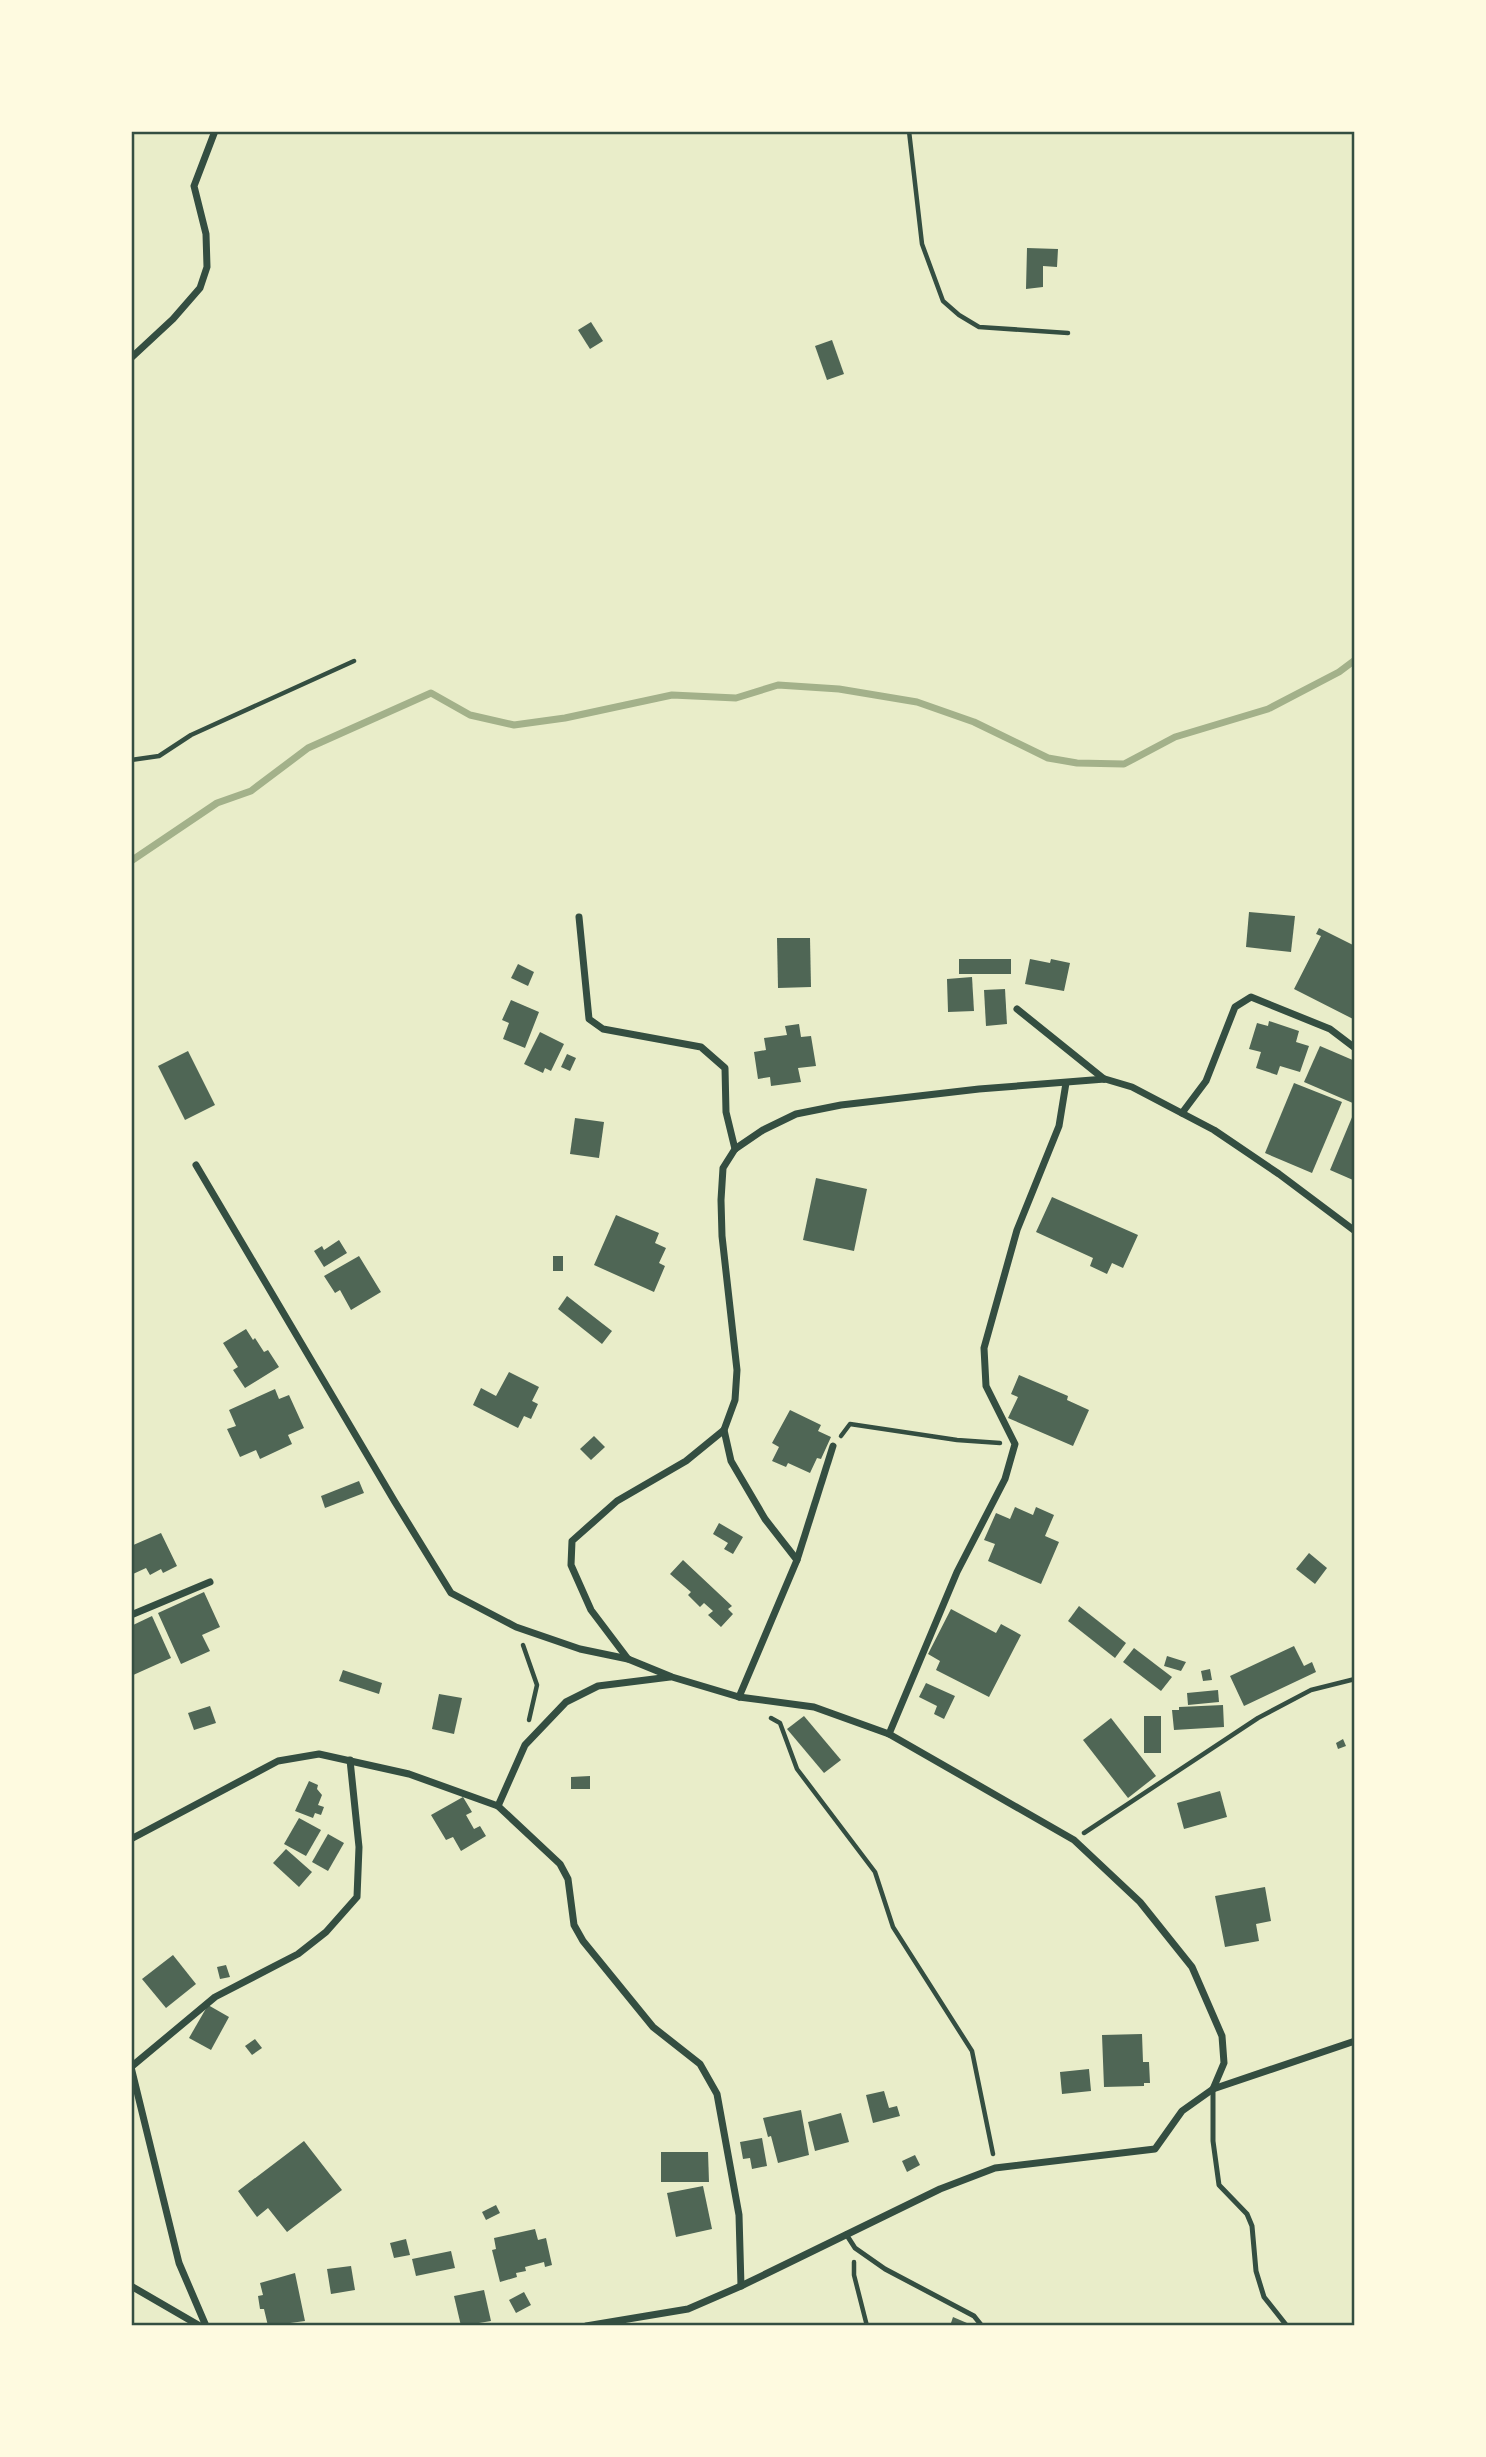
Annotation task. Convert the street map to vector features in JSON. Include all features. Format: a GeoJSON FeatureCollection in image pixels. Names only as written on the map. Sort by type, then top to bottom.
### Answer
{"type":"FeatureCollection","features":[{"type":"Feature","properties":{"kind":"street"},"geometry":{"type":"LineString","coordinates":[[131,358],[173,319],[200,288],[207,267],[206,234],[194,186],[215,131]]}},
{"type":"Feature","properties":{"kind":"street"},"geometry":{"type":"LineString","coordinates":[[579,917],[589,1020],[603,1029],[701,1047],[725,1068],[726,1112],[735,1149]]}},
{"type":"Feature","properties":{"kind":"street"},"geometry":{"type":"LineString","coordinates":[[1182,1113],[1206,1081],[1235,1007],[1251,997],[1330,1029],[1355,1048]]}},
{"type":"Feature","properties":{"kind":"street"},"geometry":{"type":"LineString","coordinates":[[1017,1009],[1105,1079],[1132,1087],[1214,1130],[1355,1231]]}},
{"type":"Feature","properties":{"kind":"street"},"geometry":{"type":"LineString","coordinates":[[628,1659],[591,1610],[571,1564],[572,1541],[617,1501],[686,1461],[724,1430],[735,1400],[737,1370],[725,1269],[721,1200],[723,1168],[735,1149],[763,1130],[796,1114],[841,1105],[979,1089],[1105,1079]]}},
{"type":"Feature","properties":{"kind":"street"},"geometry":{"type":"LineString","coordinates":[[890,1734],[957,1572],[1004,1479],[1015,1444],[986,1386],[984,1348],[1017,1230],[1059,1126],[1066,1083]]}},
{"type":"Feature","properties":{"kind":"street"},"geometry":{"type":"LineString","coordinates":[[196,1165],[451,1593],[516,1627],[580,1649],[628,1659],[672,1677],[739,1697],[814,1707],[890,1734],[1074,1840],[1140,1902],[1192,1967],[1222,2036],[1224,2063],[1213,2089]]}},
{"type":"Feature","properties":{"kind":"street"},"geometry":{"type":"LineString","coordinates":[[724,1430],[731,1461],[765,1519],[797,1560]]}},
{"type":"Feature","properties":{"kind":"street"},"geometry":{"type":"LineString","coordinates":[[739,1697],[797,1560],[833,1446]]}},
{"type":"Feature","properties":{"kind":"street"},"geometry":{"type":"LineString","coordinates":[[131,1615],[210,1582]]}},
{"type":"Feature","properties":{"kind":"street"},"geometry":{"type":"LineString","coordinates":[[498,1806],[525,1745],[566,1702],[598,1686],[672,1677]]}},
{"type":"Feature","properties":{"kind":"street"},"geometry":{"type":"LineString","coordinates":[[131,1839],[278,1760],[319,1755],[408,1774],[498,1806],[560,1864],[568,1879],[574,1925],[583,1941],[653,2026],[700,2064],[717,2094],[739,2215],[740,2287]]}},
{"type":"Feature","properties":{"kind":"street"},"geometry":{"type":"LineString","coordinates":[[206,2326],[179,2263],[131,2067],[215,1997],[298,1954],[326,1932],[357,1897],[359,1847],[350,1760]]}},
{"type":"Feature","properties":{"kind":"street"},"geometry":{"type":"LineString","coordinates":[[586,2326],[688,2309],[740,2287],[940,2189],[995,2168],[1155,2149],[1182,2111],[1213,2089],[1355,2041]]}},
{"type":"Feature","properties":{"kind":"street"},"geometry":{"type":"LineString","coordinates":[[131,2286],[200,2326]]}},
{"type":"Feature","properties":{"kind":"lane"},"geometry":{"type":"LineString","coordinates":[[1213,2089],[1213,2141],[1219,2185],[1247,2214],[1256,2271],[1264,2297],[1287,2326]]}},
{"type":"Feature","properties":{"kind":"lane"},"geometry":{"type":"LineString","coordinates":[[846,2234],[855,2248],[885,2269],[974,2316],[982,2326]]}},
{"type":"Feature","properties":{"kind":"path"},"geometry":{"type":"LineString","coordinates":[[909,131],[922,244],[943,301],[979,327],[1068,333]]}},
{"type":"Feature","properties":{"kind":"path"},"geometry":{"type":"LineString","coordinates":[[131,760],[159,756],[191,735],[354,661]]}},
{"type":"Feature","properties":{"kind":"path"},"geometry":{"type":"LineString","coordinates":[[833,1446],[850,1423],[957,1440],[1015,1444]]}},
{"type":"Feature","properties":{"kind":"path"},"geometry":{"type":"LineString","coordinates":[[516,1627],[537,1685],[525,1745]]}},
{"type":"Feature","properties":{"kind":"path"},"geometry":{"type":"LineString","coordinates":[[1074,1840],[1258,1718],[1311,1690],[1355,1679]]}},
{"type":"Feature","properties":{"kind":"path"},"geometry":{"type":"LineString","coordinates":[[770,1717],[780,1723],[797,1769],[875,1872],[893,1927],[972,2051],[995,2168]]}},
{"type":"Feature","properties":{"kind":"path"},"geometry":{"type":"LineString","coordinates":[[855,2248],[854,2275],[867,2326]]}},
{"type":"Feature","properties":{"kind":"building"},"geometry":{"type":"Polygon","coordinates":[[[1027,248],[1058,249],[1057,267],[1043,266],[1043,287],[1026,289],[1027,248]]]}},
{"type":"Feature","properties":{"kind":"building"},"geometry":{"type":"Polygon","coordinates":[[[591,322],[603,341],[590,349],[578,330],[591,322]]]}},
{"type":"Feature","properties":{"kind":"building"},"geometry":{"type":"Polygon","coordinates":[[[832,340],[844,374],[827,380],[815,346],[832,340]]]}},
{"type":"Feature","properties":{"kind":"building"},"geometry":{"type":"Polygon","coordinates":[[[1249,912],[1295,916],[1291,952],[1246,947],[1249,912]]]}},
{"type":"Feature","properties":{"kind":"building"},"geometry":{"type":"Polygon","coordinates":[[[1319,928],[1355,946],[1355,1020],[1294,989],[1321,936],[1316,934],[1319,928]]]}},
{"type":"Feature","properties":{"kind":"building"},"geometry":{"type":"Polygon","coordinates":[[[777,938],[810,938],[811,987],[778,988],[777,938]]]}},
{"type":"Feature","properties":{"kind":"building"},"geometry":{"type":"Polygon","coordinates":[[[959,959],[1011,959],[1011,974],[959,974],[959,959]]]}},
{"type":"Feature","properties":{"kind":"building"},"geometry":{"type":"Polygon","coordinates":[[[1030,959],[1070,963],[1064,991],[1025,984],[1030,959]]]}},
{"type":"Feature","properties":{"kind":"building"},"geometry":{"type":"Polygon","coordinates":[[[518,964],[534,972],[528,986],[511,978],[518,964]]]}},
{"type":"Feature","properties":{"kind":"building"},"geometry":{"type":"Polygon","coordinates":[[[972,977],[974,1011],[948,1012],[947,979],[972,977]]]}},
{"type":"Feature","properties":{"kind":"building"},"geometry":{"type":"Polygon","coordinates":[[[1005,989],[1007,1024],[986,1026],[984,990],[1005,989]]]}},
{"type":"Feature","properties":{"kind":"building"},"geometry":{"type":"Polygon","coordinates":[[[511,1000],[539,1012],[525,1048],[503,1039],[509,1023],[502,1020],[511,1000]]]}},
{"type":"Feature","properties":{"kind":"building"},"geometry":{"type":"Polygon","coordinates":[[[1269,1021],[1299,1031],[1296,1042],[1309,1046],[1300,1072],[1280,1066],[1277,1075],[1256,1068],[1261,1052],[1249,1049],[1257,1023],[1268,1026],[1269,1021]]]}},
{"type":"Feature","properties":{"kind":"building"},"geometry":{"type":"Polygon","coordinates":[[[799,1024],[801,1037],[811,1036],[816,1066],[798,1068],[801,1082],[771,1086],[770,1077],[758,1079],[754,1052],[766,1050],[764,1038],[787,1035],[785,1026],[799,1024]]]}},
{"type":"Feature","properties":{"kind":"building"},"geometry":{"type":"Polygon","coordinates":[[[540,1032],[564,1044],[551,1071],[545,1068],[543,1073],[524,1064],[540,1032]]]}},
{"type":"Feature","properties":{"kind":"building"},"geometry":{"type":"Polygon","coordinates":[[[1320,1046],[1355,1061],[1355,1104],[1304,1082],[1320,1046]]]}},
{"type":"Feature","properties":{"kind":"building"},"geometry":{"type":"Polygon","coordinates":[[[188,1051],[215,1105],[185,1120],[158,1066],[188,1051]]]}},
{"type":"Feature","properties":{"kind":"building"},"geometry":{"type":"Polygon","coordinates":[[[567,1054],[576,1058],[570,1071],[561,1067],[567,1054]]]}},
{"type":"Feature","properties":{"kind":"building"},"geometry":{"type":"Polygon","coordinates":[[[1294,1083],[1342,1102],[1312,1173],[1265,1153],[1294,1083]]]}},
{"type":"Feature","properties":{"kind":"building"},"geometry":{"type":"Polygon","coordinates":[[[1355,1110],[1355,1176],[1353,1180],[1330,1170],[1355,1110]]]}},
{"type":"Feature","properties":{"kind":"building"},"geometry":{"type":"Polygon","coordinates":[[[575,1118],[604,1122],[599,1158],[570,1154],[575,1118]]]}},
{"type":"Feature","properties":{"kind":"building"},"geometry":{"type":"Polygon","coordinates":[[[816,1178],[867,1189],[854,1251],[803,1240],[816,1178]]]}},
{"type":"Feature","properties":{"kind":"building"},"geometry":{"type":"Polygon","coordinates":[[[1052,1197],[1138,1235],[1123,1268],[1112,1263],[1107,1274],[1090,1266],[1093,1258],[1036,1232],[1052,1197]]]}},
{"type":"Feature","properties":{"kind":"building"},"geometry":{"type":"Polygon","coordinates":[[[616,1215],[659,1233],[655,1243],[666,1248],[659,1263],[665,1266],[654,1292],[594,1265],[616,1215]]]}},
{"type":"Feature","properties":{"kind":"building"},"geometry":{"type":"Polygon","coordinates":[[[339,1240],[347,1253],[324,1267],[314,1251],[322,1246],[324,1250],[339,1240]]]}},
{"type":"Feature","properties":{"kind":"building"},"geometry":{"type":"Polygon","coordinates":[[[359,1256],[381,1292],[351,1310],[340,1290],[335,1293],[324,1276],[359,1256]]]}},
{"type":"Feature","properties":{"kind":"building"},"geometry":{"type":"Polygon","coordinates":[[[553,1256],[563,1256],[563,1271],[553,1271],[553,1256]]]}},
{"type":"Feature","properties":{"kind":"building"},"geometry":{"type":"Polygon","coordinates":[[[567,1296],[612,1331],[602,1344],[558,1309],[567,1296]]]}},
{"type":"Feature","properties":{"kind":"building"},"geometry":{"type":"Polygon","coordinates":[[[246,1329],[264,1352],[268,1350],[279,1367],[245,1388],[233,1370],[238,1367],[223,1343],[246,1329]]]}},
{"type":"Feature","properties":{"kind":"building"},"geometry":{"type":"Polygon","coordinates":[[[509,1372],[539,1387],[532,1401],[538,1404],[531,1419],[524,1416],[518,1428],[473,1405],[481,1388],[496,1396],[509,1372]]]}},
{"type":"Feature","properties":{"kind":"building"},"geometry":{"type":"Polygon","coordinates":[[[1019,1375],[1068,1396],[1067,1400],[1089,1410],[1073,1446],[1008,1418],[1018,1397],[1011,1394],[1019,1375]]]}},
{"type":"Feature","properties":{"kind":"building"},"geometry":{"type":"Polygon","coordinates":[[[275,1389],[279,1399],[289,1395],[304,1428],[288,1435],[292,1444],[260,1459],[256,1450],[240,1457],[227,1429],[236,1426],[229,1410],[275,1389]]]}},
{"type":"Feature","properties":{"kind":"building"},"geometry":{"type":"Polygon","coordinates":[[[790,1410],[821,1425],[818,1431],[831,1437],[821,1459],[817,1458],[810,1473],[788,1463],[786,1467],[772,1461],[779,1447],[772,1443],[790,1410]]]}},
{"type":"Feature","properties":{"kind":"building"},"geometry":{"type":"Polygon","coordinates":[[[594,1436],[605,1447],[591,1460],[580,1449],[594,1436]]]}},
{"type":"Feature","properties":{"kind":"building"},"geometry":{"type":"Polygon","coordinates":[[[359,1481],[364,1493],[325,1508],[321,1496],[359,1481]]]}},
{"type":"Feature","properties":{"kind":"building"},"geometry":{"type":"Polygon","coordinates":[[[1015,1507],[1033,1515],[1036,1507],[1054,1515],[1045,1536],[1059,1542],[1041,1584],[988,1561],[995,1544],[984,1540],[996,1513],[1010,1519],[1015,1507]]]}},
{"type":"Feature","properties":{"kind":"building"},"geometry":{"type":"Polygon","coordinates":[[[719,1523],[743,1537],[733,1554],[724,1549],[728,1543],[713,1534],[719,1523]]]}},
{"type":"Feature","properties":{"kind":"building"},"geometry":{"type":"Polygon","coordinates":[[[161,1533],[177,1566],[163,1573],[161,1569],[150,1575],[146,1568],[133,1574],[131,1546],[161,1533]]]}},
{"type":"Feature","properties":{"kind":"building"},"geometry":{"type":"Polygon","coordinates":[[[1309,1553],[1327,1568],[1315,1584],[1296,1569],[1309,1553]]]}},
{"type":"Feature","properties":{"kind":"building"},"geometry":{"type":"Polygon","coordinates":[[[683,1560],[732,1606],[728,1609],[733,1614],[721,1627],[708,1615],[713,1611],[704,1603],[700,1607],[688,1595],[691,1592],[670,1574],[683,1560]]]}},
{"type":"Feature","properties":{"kind":"building"},"geometry":{"type":"Polygon","coordinates":[[[204,1592],[220,1627],[202,1635],[210,1651],[181,1664],[158,1613],[204,1592]]]}},
{"type":"Feature","properties":{"kind":"building"},"geometry":{"type":"Polygon","coordinates":[[[1079,1606],[1126,1643],[1115,1658],[1068,1621],[1079,1606]]]}},
{"type":"Feature","properties":{"kind":"building"},"geometry":{"type":"Polygon","coordinates":[[[951,1609],[996,1633],[1001,1624],[1021,1635],[989,1697],[936,1670],[940,1661],[928,1654],[951,1609]]]}},
{"type":"Feature","properties":{"kind":"building"},"geometry":{"type":"Polygon","coordinates":[[[152,1616],[171,1658],[131,1676],[131,1626],[152,1616]]]}},
{"type":"Feature","properties":{"kind":"building"},"geometry":{"type":"Polygon","coordinates":[[[1294,1646],[1304,1666],[1312,1662],[1316,1672],[1244,1706],[1230,1676],[1294,1646]]]}},
{"type":"Feature","properties":{"kind":"building"},"geometry":{"type":"Polygon","coordinates":[[[1134,1648],[1172,1677],[1161,1691],[1123,1662],[1134,1648]]]}},
{"type":"Feature","properties":{"kind":"building"},"geometry":{"type":"Polygon","coordinates":[[[1167,1656],[1186,1662],[1181,1671],[1164,1666],[1167,1656]]]}},
{"type":"Feature","properties":{"kind":"building"},"geometry":{"type":"Polygon","coordinates":[[[1210,1669],[1212,1680],[1203,1681],[1201,1671],[1210,1669]]]}},
{"type":"Feature","properties":{"kind":"building"},"geometry":{"type":"Polygon","coordinates":[[[343,1670],[382,1683],[379,1694],[339,1681],[343,1670]]]}},
{"type":"Feature","properties":{"kind":"building"},"geometry":{"type":"Polygon","coordinates":[[[926,1683],[955,1696],[944,1719],[934,1714],[937,1706],[919,1697],[926,1683]]]}},
{"type":"Feature","properties":{"kind":"building"},"geometry":{"type":"Polygon","coordinates":[[[1218,1690],[1219,1702],[1188,1705],[1187,1693],[1218,1690]]]}},
{"type":"Feature","properties":{"kind":"building"},"geometry":{"type":"Polygon","coordinates":[[[439,1694],[462,1698],[454,1734],[432,1729],[439,1694]]]}},
{"type":"Feature","properties":{"kind":"building"},"geometry":{"type":"Polygon","coordinates":[[[1223,1705],[1224,1727],[1174,1730],[1172,1710],[1179,1710],[1179,1707],[1223,1705]]]}},
{"type":"Feature","properties":{"kind":"building"},"geometry":{"type":"Polygon","coordinates":[[[210,1706],[216,1723],[194,1730],[188,1713],[210,1706]]]}},
{"type":"Feature","properties":{"kind":"building"},"geometry":{"type":"Polygon","coordinates":[[[804,1716],[841,1760],[824,1773],[787,1729],[804,1716]]]}},
{"type":"Feature","properties":{"kind":"building"},"geometry":{"type":"Polygon","coordinates":[[[1144,1716],[1161,1716],[1161,1753],[1144,1753],[1144,1716]]]}},
{"type":"Feature","properties":{"kind":"building"},"geometry":{"type":"Polygon","coordinates":[[[1111,1718],[1156,1776],[1128,1798],[1083,1740],[1111,1718]]]}},
{"type":"Feature","properties":{"kind":"building"},"geometry":{"type":"Polygon","coordinates":[[[1343,1739],[1346,1746],[1338,1749],[1336,1743],[1343,1739]]]}},
{"type":"Feature","properties":{"kind":"building"},"geometry":{"type":"Polygon","coordinates":[[[590,1776],[590,1789],[571,1789],[571,1777],[590,1776]]]}},
{"type":"Feature","properties":{"kind":"building"},"geometry":{"type":"Polygon","coordinates":[[[309,1781],[318,1785],[317,1789],[322,1795],[318,1805],[324,1807],[321,1815],[315,1813],[313,1818],[295,1811],[309,1781]]]}},
{"type":"Feature","properties":{"kind":"building"},"geometry":{"type":"Polygon","coordinates":[[[1220,1791],[1227,1817],[1184,1829],[1177,1803],[1220,1791]]]}},
{"type":"Feature","properties":{"kind":"building"},"geometry":{"type":"Polygon","coordinates":[[[463,1797],[472,1812],[466,1815],[474,1829],[480,1826],[486,1836],[461,1851],[453,1837],[446,1840],[431,1815],[463,1797]]]}},
{"type":"Feature","properties":{"kind":"building"},"geometry":{"type":"Polygon","coordinates":[[[299,1818],[321,1830],[306,1856],[284,1844],[299,1818]]]}},
{"type":"Feature","properties":{"kind":"building"},"geometry":{"type":"Polygon","coordinates":[[[328,1834],[344,1843],[328,1871],[312,1862],[328,1834]]]}},
{"type":"Feature","properties":{"kind":"building"},"geometry":{"type":"Polygon","coordinates":[[[286,1849],[312,1872],[299,1887],[273,1863],[286,1849]]]}},
{"type":"Feature","properties":{"kind":"building"},"geometry":{"type":"Polygon","coordinates":[[[1265,1887],[1271,1921],[1256,1924],[1259,1941],[1225,1947],[1215,1896],[1265,1887]]]}},
{"type":"Feature","properties":{"kind":"building"},"geometry":{"type":"Polygon","coordinates":[[[173,1955],[196,1984],[166,2008],[142,1979],[173,1955]]]}},
{"type":"Feature","properties":{"kind":"building"},"geometry":{"type":"Polygon","coordinates":[[[226,1965],[230,1977],[220,1979],[217,1967],[226,1965]]]}},
{"type":"Feature","properties":{"kind":"building"},"geometry":{"type":"Polygon","coordinates":[[[208,2005],[229,2017],[211,2050],[189,2038],[208,2005]]]}},
{"type":"Feature","properties":{"kind":"building"},"geometry":{"type":"Polygon","coordinates":[[[1142,2034],[1143,2062],[1149,2062],[1150,2083],[1144,2083],[1144,2086],[1104,2087],[1102,2035],[1142,2034]]]}},
{"type":"Feature","properties":{"kind":"building"},"geometry":{"type":"Polygon","coordinates":[[[255,2039],[262,2048],[252,2055],[245,2046],[255,2039]]]}},
{"type":"Feature","properties":{"kind":"building"},"geometry":{"type":"Polygon","coordinates":[[[1089,2069],[1091,2091],[1062,2094],[1060,2072],[1089,2069]]]}},
{"type":"Feature","properties":{"kind":"building"},"geometry":{"type":"Polygon","coordinates":[[[884,2091],[889,2108],[897,2106],[900,2116],[873,2123],[866,2095],[884,2091]]]}},
{"type":"Feature","properties":{"kind":"building"},"geometry":{"type":"Polygon","coordinates":[[[801,2110],[809,2155],[778,2163],[763,2118],[801,2110]]]}},
{"type":"Feature","properties":{"kind":"building"},"geometry":{"type":"Polygon","coordinates":[[[841,2113],[849,2142],[815,2151],[808,2122],[841,2113]]]}},
{"type":"Feature","properties":{"kind":"building"},"geometry":{"type":"Polygon","coordinates":[[[762,2138],[767,2166],[752,2169],[750,2158],[743,2159],[740,2142],[762,2138]]]}},
{"type":"Feature","properties":{"kind":"building"},"geometry":{"type":"Polygon","coordinates":[[[304,2141],[342,2190],[287,2232],[268,2208],[257,2217],[238,2191],[304,2141]]]}},
{"type":"Feature","properties":{"kind":"building"},"geometry":{"type":"Polygon","coordinates":[[[661,2152],[708,2152],[709,2182],[661,2182],[661,2152]]]}},
{"type":"Feature","properties":{"kind":"building"},"geometry":{"type":"Polygon","coordinates":[[[915,2155],[920,2165],[907,2172],[902,2161],[915,2155]]]}},
{"type":"Feature","properties":{"kind":"building"},"geometry":{"type":"Polygon","coordinates":[[[703,2186],[712,2229],[676,2237],[667,2193],[703,2186]]]}},
{"type":"Feature","properties":{"kind":"building"},"geometry":{"type":"Polygon","coordinates":[[[496,2205],[500,2213],[486,2220],[482,2212],[496,2205]]]}},
{"type":"Feature","properties":{"kind":"building"},"geometry":{"type":"Polygon","coordinates":[[[535,2229],[538,2240],[546,2238],[552,2265],[545,2267],[544,2262],[525,2267],[526,2271],[516,2273],[517,2277],[500,2282],[492,2250],[496,2249],[494,2238],[535,2229]]]}},
{"type":"Feature","properties":{"kind":"building"},"geometry":{"type":"Polygon","coordinates":[[[406,2239],[410,2255],[394,2258],[390,2243],[406,2239]]]}},
{"type":"Feature","properties":{"kind":"building"},"geometry":{"type":"Polygon","coordinates":[[[451,2251],[455,2268],[416,2276],[412,2259],[451,2251]]]}},
{"type":"Feature","properties":{"kind":"building"},"geometry":{"type":"Polygon","coordinates":[[[351,2266],[355,2290],[331,2294],[327,2269],[351,2266]]]}},
{"type":"Feature","properties":{"kind":"building"},"geometry":{"type":"Polygon","coordinates":[[[295,2273],[305,2321],[268,2326],[264,2309],[260,2309],[258,2296],[263,2295],[260,2283],[295,2273]]]}},
{"type":"Feature","properties":{"kind":"building"},"geometry":{"type":"Polygon","coordinates":[[[484,2290],[491,2321],[461,2326],[454,2296],[484,2290]]]}},
{"type":"Feature","properties":{"kind":"building"},"geometry":{"type":"Polygon","coordinates":[[[524,2292],[531,2305],[516,2313],[509,2300],[524,2292]]]}},
{"type":"Feature","properties":{"kind":"building"},"geometry":{"type":"Polygon","coordinates":[[[953,2317],[974,2326],[950,2326],[953,2317]]]}},
{"type":"Feature","properties":{"kind":"waterway"},"geometry":{"type":"LineString","coordinates":[[131,861],[217,803],[251,791],[308,748],[431,693],[470,715],[514,725],[565,718],[672,695],[736,698],[778,685],[839,689],[917,702],[974,722],[1048,758],[1077,763],[1124,764],[1175,737],[1268,709],[1339,672],[1355,660]]}}]}
